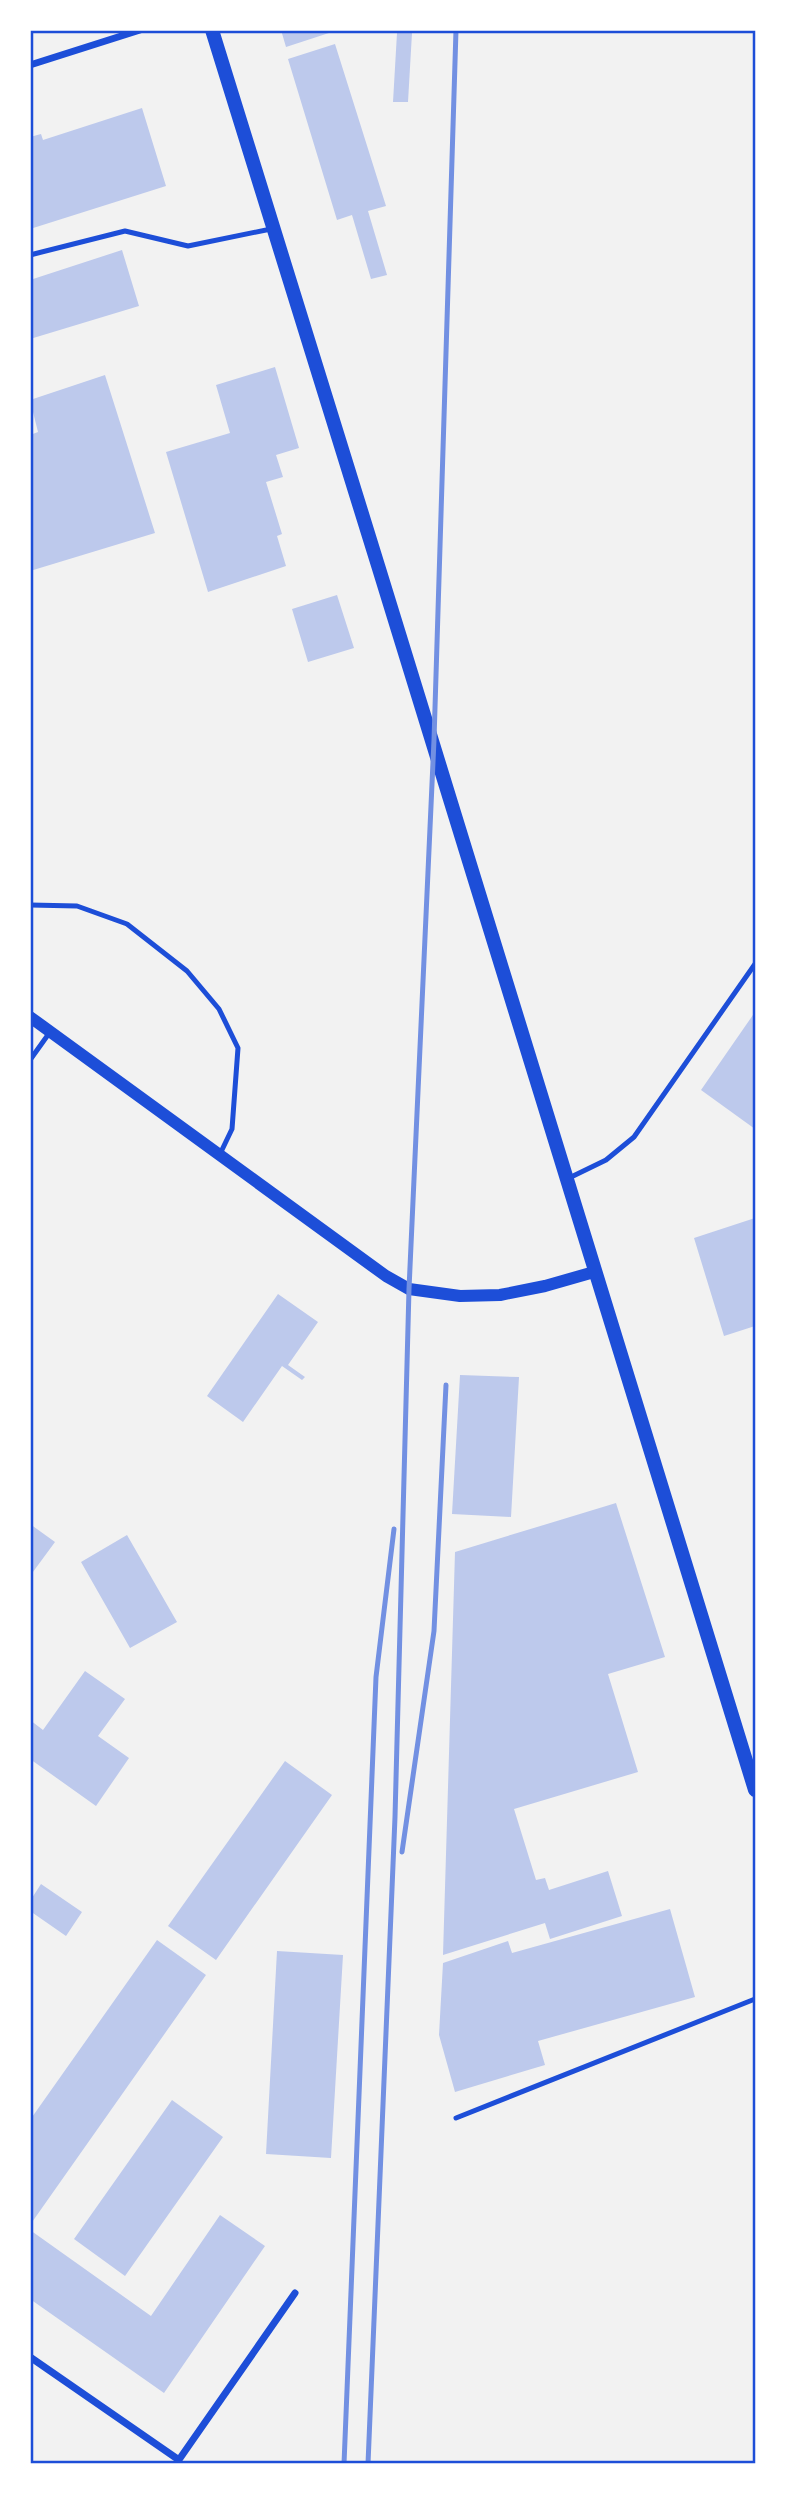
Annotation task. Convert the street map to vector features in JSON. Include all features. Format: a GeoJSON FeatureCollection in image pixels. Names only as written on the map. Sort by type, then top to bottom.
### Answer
{"type":"FeatureCollection","features":[{"type":"Feature","properties":{"kind":"main road"},"geometry":{"type":"LineString","coordinates":[[212,30],[434,740],[594,1272],[755,1790]]}},
{"type":"Feature","properties":{"kind":"street"},"geometry":{"type":"LineString","coordinates":[[30,65],[140,30]]}},
{"type":"Feature","properties":{"kind":"street"},"geometry":{"type":"LineString","coordinates":[[30,1017],[386,1276],[410,1289],[460,1296],[500,1294],[545,1286],[594,1272]]}},
{"type":"Feature","properties":{"kind":"street"},"geometry":{"type":"LineString","coordinates":[[30,2357],[178,2462],[295,2293]]}},
{"type":"Feature","properties":{"kind":"lane"},"geometry":{"type":"LineString","coordinates":[[30,255],[125,231],[188,246],[274,229]]}},
{"type":"Feature","properties":{"kind":"lane"},"geometry":{"type":"LineString","coordinates":[[30,905],[77,906],[127,924],[187,971],[219,1009],[238,1048],[232,1129],[220,1155]]}},
{"type":"Feature","properties":{"kind":"lane"},"geometry":{"type":"LineString","coordinates":[[566,1179],[606,1160],[634,1137],[755,964]]}},
{"type":"Feature","properties":{"kind":"lane"},"geometry":{"type":"LineString","coordinates":[[30,1060],[50,1032]]}},
{"type":"Feature","properties":{"kind":"lane"},"geometry":{"type":"LineString","coordinates":[[456,2118],[755,1998]]}},
{"type":"Feature","properties":{"kind":"building"},"geometry":{"type":"Polygon","coordinates":[[[281,30],[331,30],[332,32],[286,47],[281,30]]]}},
{"type":"Feature","properties":{"kind":"building"},"geometry":{"type":"Polygon","coordinates":[[[397,33],[412,33],[408,102],[393,102],[397,33]]]}},
{"type":"Feature","properties":{"kind":"building"},"geometry":{"type":"Polygon","coordinates":[[[335,44],[386,206],[368,211],[387,275],[371,279],[352,215],[337,220],[288,59],[335,44]]]}},
{"type":"Feature","properties":{"kind":"building"},"geometry":{"type":"Polygon","coordinates":[[[142,108],[166,186],[30,229],[30,137],[41,134],[43,140],[142,108]]]}},
{"type":"Feature","properties":{"kind":"building"},"geometry":{"type":"Polygon","coordinates":[[[122,250],[139,306],[30,339],[30,280],[122,250]]]}},
{"type":"Feature","properties":{"kind":"building"},"geometry":{"type":"Polygon","coordinates":[[[275,367],[299,448],[276,455],[283,477],[266,482],[282,534],[277,536],[286,566],[208,592],[166,452],[230,433],[216,385],[275,367]]]}},
{"type":"Feature","properties":{"kind":"building"},"geometry":{"type":"Polygon","coordinates":[[[105,375],[155,533],[30,571],[30,435],[38,432],[30,400],[105,375]]]}},
{"type":"Feature","properties":{"kind":"building"},"geometry":{"type":"Polygon","coordinates":[[[337,595],[354,648],[308,662],[292,609],[337,595]]]}},
{"type":"Feature","properties":{"kind":"building"},"geometry":{"type":"Polygon","coordinates":[[[755,1012],[755,1129],[701,1090],[755,1012]]]}},
{"type":"Feature","properties":{"kind":"building"},"geometry":{"type":"Polygon","coordinates":[[[755,1218],[755,1326],[724,1336],[694,1238],[755,1218]]]}},
{"type":"Feature","properties":{"kind":"building"},"geometry":{"type":"Polygon","coordinates":[[[278,1294],[318,1322],[288,1365],[305,1377],[302,1380],[282,1366],[243,1422],[207,1396],[278,1294]]]}},
{"type":"Feature","properties":{"kind":"building"},"geometry":{"type":"Polygon","coordinates":[[[460,1375],[519,1377],[511,1517],[452,1514],[460,1375]]]}},
{"type":"Feature","properties":{"kind":"building"},"geometry":{"type":"Polygon","coordinates":[[[616,1503],[665,1657],[608,1674],[638,1772],[514,1809],[536,1880],[545,1878],[549,1890],[608,1871],[622,1916],[550,1939],[545,1923],[443,1955],[455,1552],[616,1503]]]}},
{"type":"Feature","properties":{"kind":"building"},"geometry":{"type":"Polygon","coordinates":[[[30,1524],[55,1542],[30,1576],[30,1524]]]}},
{"type":"Feature","properties":{"kind":"building"},"geometry":{"type":"Polygon","coordinates":[[[127,1535],[177,1622],[130,1648],[81,1562],[127,1535]]]}},
{"type":"Feature","properties":{"kind":"building"},"geometry":{"type":"Polygon","coordinates":[[[85,1671],[125,1699],[98,1736],[129,1758],[96,1806],[30,1759],[30,1720],[43,1730],[85,1671]]]}},
{"type":"Feature","properties":{"kind":"building"},"geometry":{"type":"Polygon","coordinates":[[[285,1761],[332,1795],[216,1960],[168,1926],[285,1761]]]}},
{"type":"Feature","properties":{"kind":"building"},"geometry":{"type":"Polygon","coordinates":[[[41,1884],[82,1912],[66,1936],[30,1911],[30,1901],[41,1884]]]}},
{"type":"Feature","properties":{"kind":"building"},"geometry":{"type":"Polygon","coordinates":[[[670,1909],[695,1997],[538,2041],[545,2065],[455,2092],[439,2035],[443,1963],[508,1941],[512,1953],[670,1909]]]}},
{"type":"Feature","properties":{"kind":"building"},"geometry":{"type":"Polygon","coordinates":[[[157,1940],[206,1975],[30,2225],[30,2120],[157,1940]]]}},
{"type":"Feature","properties":{"kind":"building"},"geometry":{"type":"Polygon","coordinates":[[[277,1951],[343,1955],[331,2158],[266,2154],[277,1951]]]}},
{"type":"Feature","properties":{"kind":"building"},"geometry":{"type":"Polygon","coordinates":[[[172,2100],[223,2137],[125,2276],[74,2239],[172,2100]]]}},
{"type":"Feature","properties":{"kind":"building"},"geometry":{"type":"Polygon","coordinates":[[[220,2215],[265,2246],[164,2393],[30,2299],[30,2230],[151,2316],[220,2215]]]}},
{"type":"Feature","properties":{"kind":"railway"},"geometry":{"type":"LineString","coordinates":[[368,2464],[395,1817],[409,1289],[434,740],[456,30]]}},
{"type":"Feature","properties":{"kind":"railway"},"geometry":{"type":"LineString","coordinates":[[402,1852],[434,1631],[446,1385]]}},
{"type":"Feature","properties":{"kind":"railway"},"geometry":{"type":"LineString","coordinates":[[344,2464],[376,1677],[394,1529]]}}]}
